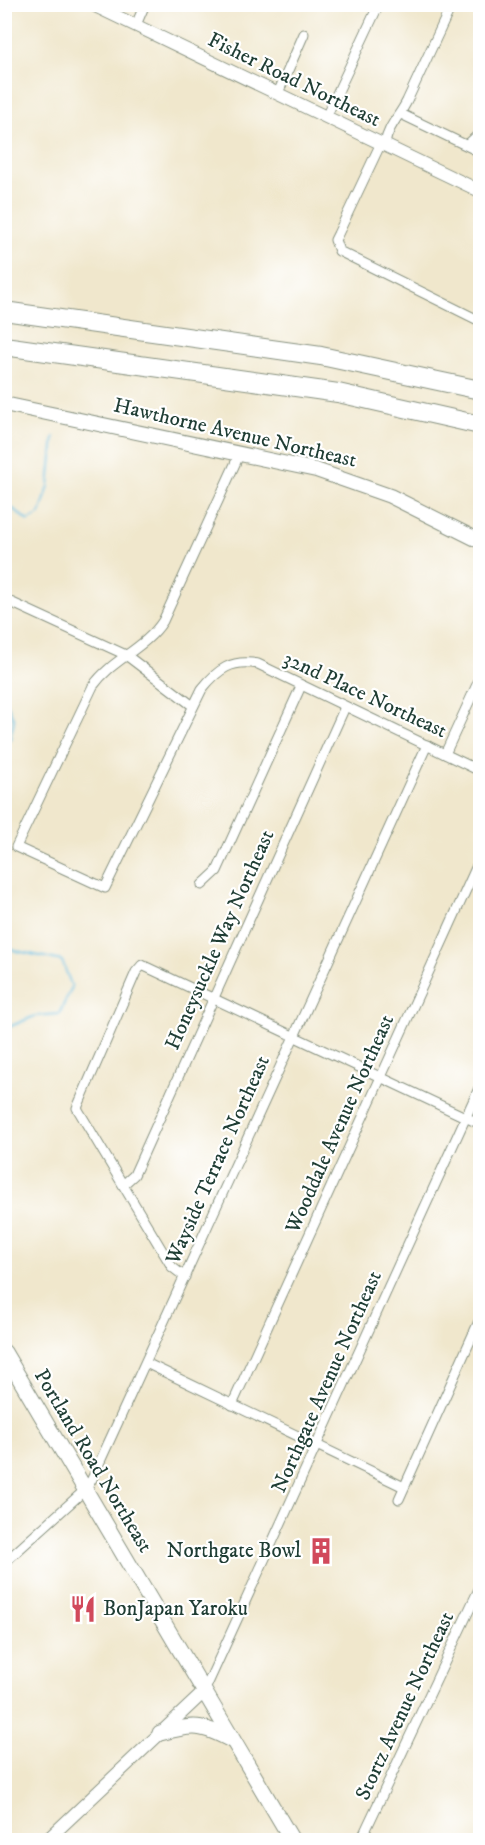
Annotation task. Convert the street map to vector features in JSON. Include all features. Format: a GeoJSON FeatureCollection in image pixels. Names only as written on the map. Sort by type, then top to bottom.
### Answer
{"type":"FeatureCollection","features":[{"type":"Feature","properties":{"kind":"highway"},"geometry":{"type":"LineString","coordinates":[[4,311],[321,356],[480,390]]}},
{"type":"Feature","properties":{"kind":"highway"},"geometry":{"type":"LineString","coordinates":[[4,346],[288,385],[399,405],[480,425]]}},
{"type":"Feature","properties":{"kind":"highway"},"geometry":{"type":"LineString","coordinates":[[4,357],[195,380],[288,385]]}},
{"type":"Feature","properties":{"kind":"main road","name":"Hawthorne Avenue Northeast"},"geometry":{"type":"LineString","coordinates":[[4,404],[240,453],[350,480],[416,508],[480,541]]}},
{"type":"Feature","properties":{"kind":"main road","name":"Portland Road Northeast"},"geometry":{"type":"LineString","coordinates":[[4,1352],[292,1840]]}},
{"type":"Feature","properties":{"kind":"main road"},"geometry":{"type":"LineString","coordinates":[[160,1733],[194,1725],[211,1729],[234,1741]]}},
{"type":"Feature","properties":{"kind":"street","name":"Fisher Road Northeast"},"geometry":{"type":"LineString","coordinates":[[91,4],[480,191]]}},
{"type":"Feature","properties":{"kind":"street"},"geometry":{"type":"LineString","coordinates":[[136,26],[145,4]]}},
{"type":"Feature","properties":{"kind":"street"},"geometry":{"type":"LineString","coordinates":[[326,117],[379,4]]}},
{"type":"Feature","properties":{"kind":"street"},"geometry":{"type":"LineString","coordinates":[[452,4],[400,114],[392,122],[338,234],[336,245],[339,251],[480,321]]}},
{"type":"Feature","properties":{"kind":"street"},"geometry":{"type":"LineString","coordinates":[[278,93],[304,34]]}},
{"type":"Feature","properties":{"kind":"street"},"geometry":{"type":"LineString","coordinates":[[400,114],[480,152]]}},
{"type":"Feature","properties":{"kind":"street"},"geometry":{"type":"LineString","coordinates":[[467,145],[480,133]]}},
{"type":"Feature","properties":{"kind":"street"},"geometry":{"type":"LineString","coordinates":[[4,599],[126,655],[194,706],[105,888],[16,847],[93,686],[109,667],[126,655],[150,637],[163,621],[240,453]]}},
{"type":"Feature","properties":{"kind":"street","name":"32nd Place Northeast"},"geometry":{"type":"LineString","coordinates":[[194,706],[212,677],[231,663],[258,664],[480,771]]}},
{"type":"Feature","properties":{"kind":"street"},"geometry":{"type":"LineString","coordinates":[[446,754],[480,678]]}},
{"type":"Feature","properties":{"kind":"street"},"geometry":{"type":"LineString","coordinates":[[202,885],[217,871],[301,686]]}},
{"type":"Feature","properties":{"kind":"street","name":"Honeysuckle Way Northeast"},"geometry":{"type":"LineString","coordinates":[[124,1184],[134,1175],[345,706]]}},
{"type":"Feature","properties":{"kind":"street","name":"Wayside Terrace Northeast"},"geometry":{"type":"LineString","coordinates":[[4,1563],[86,1489],[146,1363],[427,745]]}},
{"type":"Feature","properties":{"kind":"street","name":"Wooddale Avenue Northeast"},"geometry":{"type":"LineString","coordinates":[[232,1405],[480,859]]}},
{"type":"Feature","properties":{"kind":"street"},"geometry":{"type":"LineString","coordinates":[[185,1277],[172,1268],[77,1108],[131,982],[142,965],[480,1124]]}},
{"type":"Feature","properties":{"kind":"street","name":"Northgate Avenue Northeast"},"geometry":{"type":"LineString","coordinates":[[204,1692],[480,1086]]}},
{"type":"Feature","properties":{"kind":"street"},"geometry":{"type":"LineString","coordinates":[[399,1499],[480,1324]]}},
{"type":"Feature","properties":{"kind":"street"},"geometry":{"type":"LineString","coordinates":[[146,1363],[404,1487]]}},
{"type":"Feature","properties":{"kind":"street","name":"Stortz Avenue Northeast"},"geometry":{"type":"LineString","coordinates":[[361,1840],[480,1587]]}},
{"type":"Feature","properties":{"kind":"street"},"geometry":{"type":"LineString","coordinates":[[47,1840],[204,1692]]}},
{"type":"Feature","properties":{"kind":"waterway"},"geometry":{"type":"LineString","coordinates":[[12,508],[28,521],[40,514],[49,486],[54,437]]}},
{"type":"Feature","properties":{"kind":"waterway"},"geometry":{"type":"LineString","coordinates":[[4,697],[14,720],[10,740]]}},
{"type":"Feature","properties":{"kind":"waterway"},"geometry":{"type":"LineString","coordinates":[[4,948],[62,961],[72,987],[59,1014],[35,1016],[4,1029]]}},
{"type":"Feature","properties":{"kind":"place","name":"Northgate Bowl"},"geometry":{"type":"Point","coordinates":[321,1551]}},
{"type":"Feature","properties":{"kind":"place","name":"BonJapan Yaroku"},"geometry":{"type":"Point","coordinates":[83,1609]}}]}
